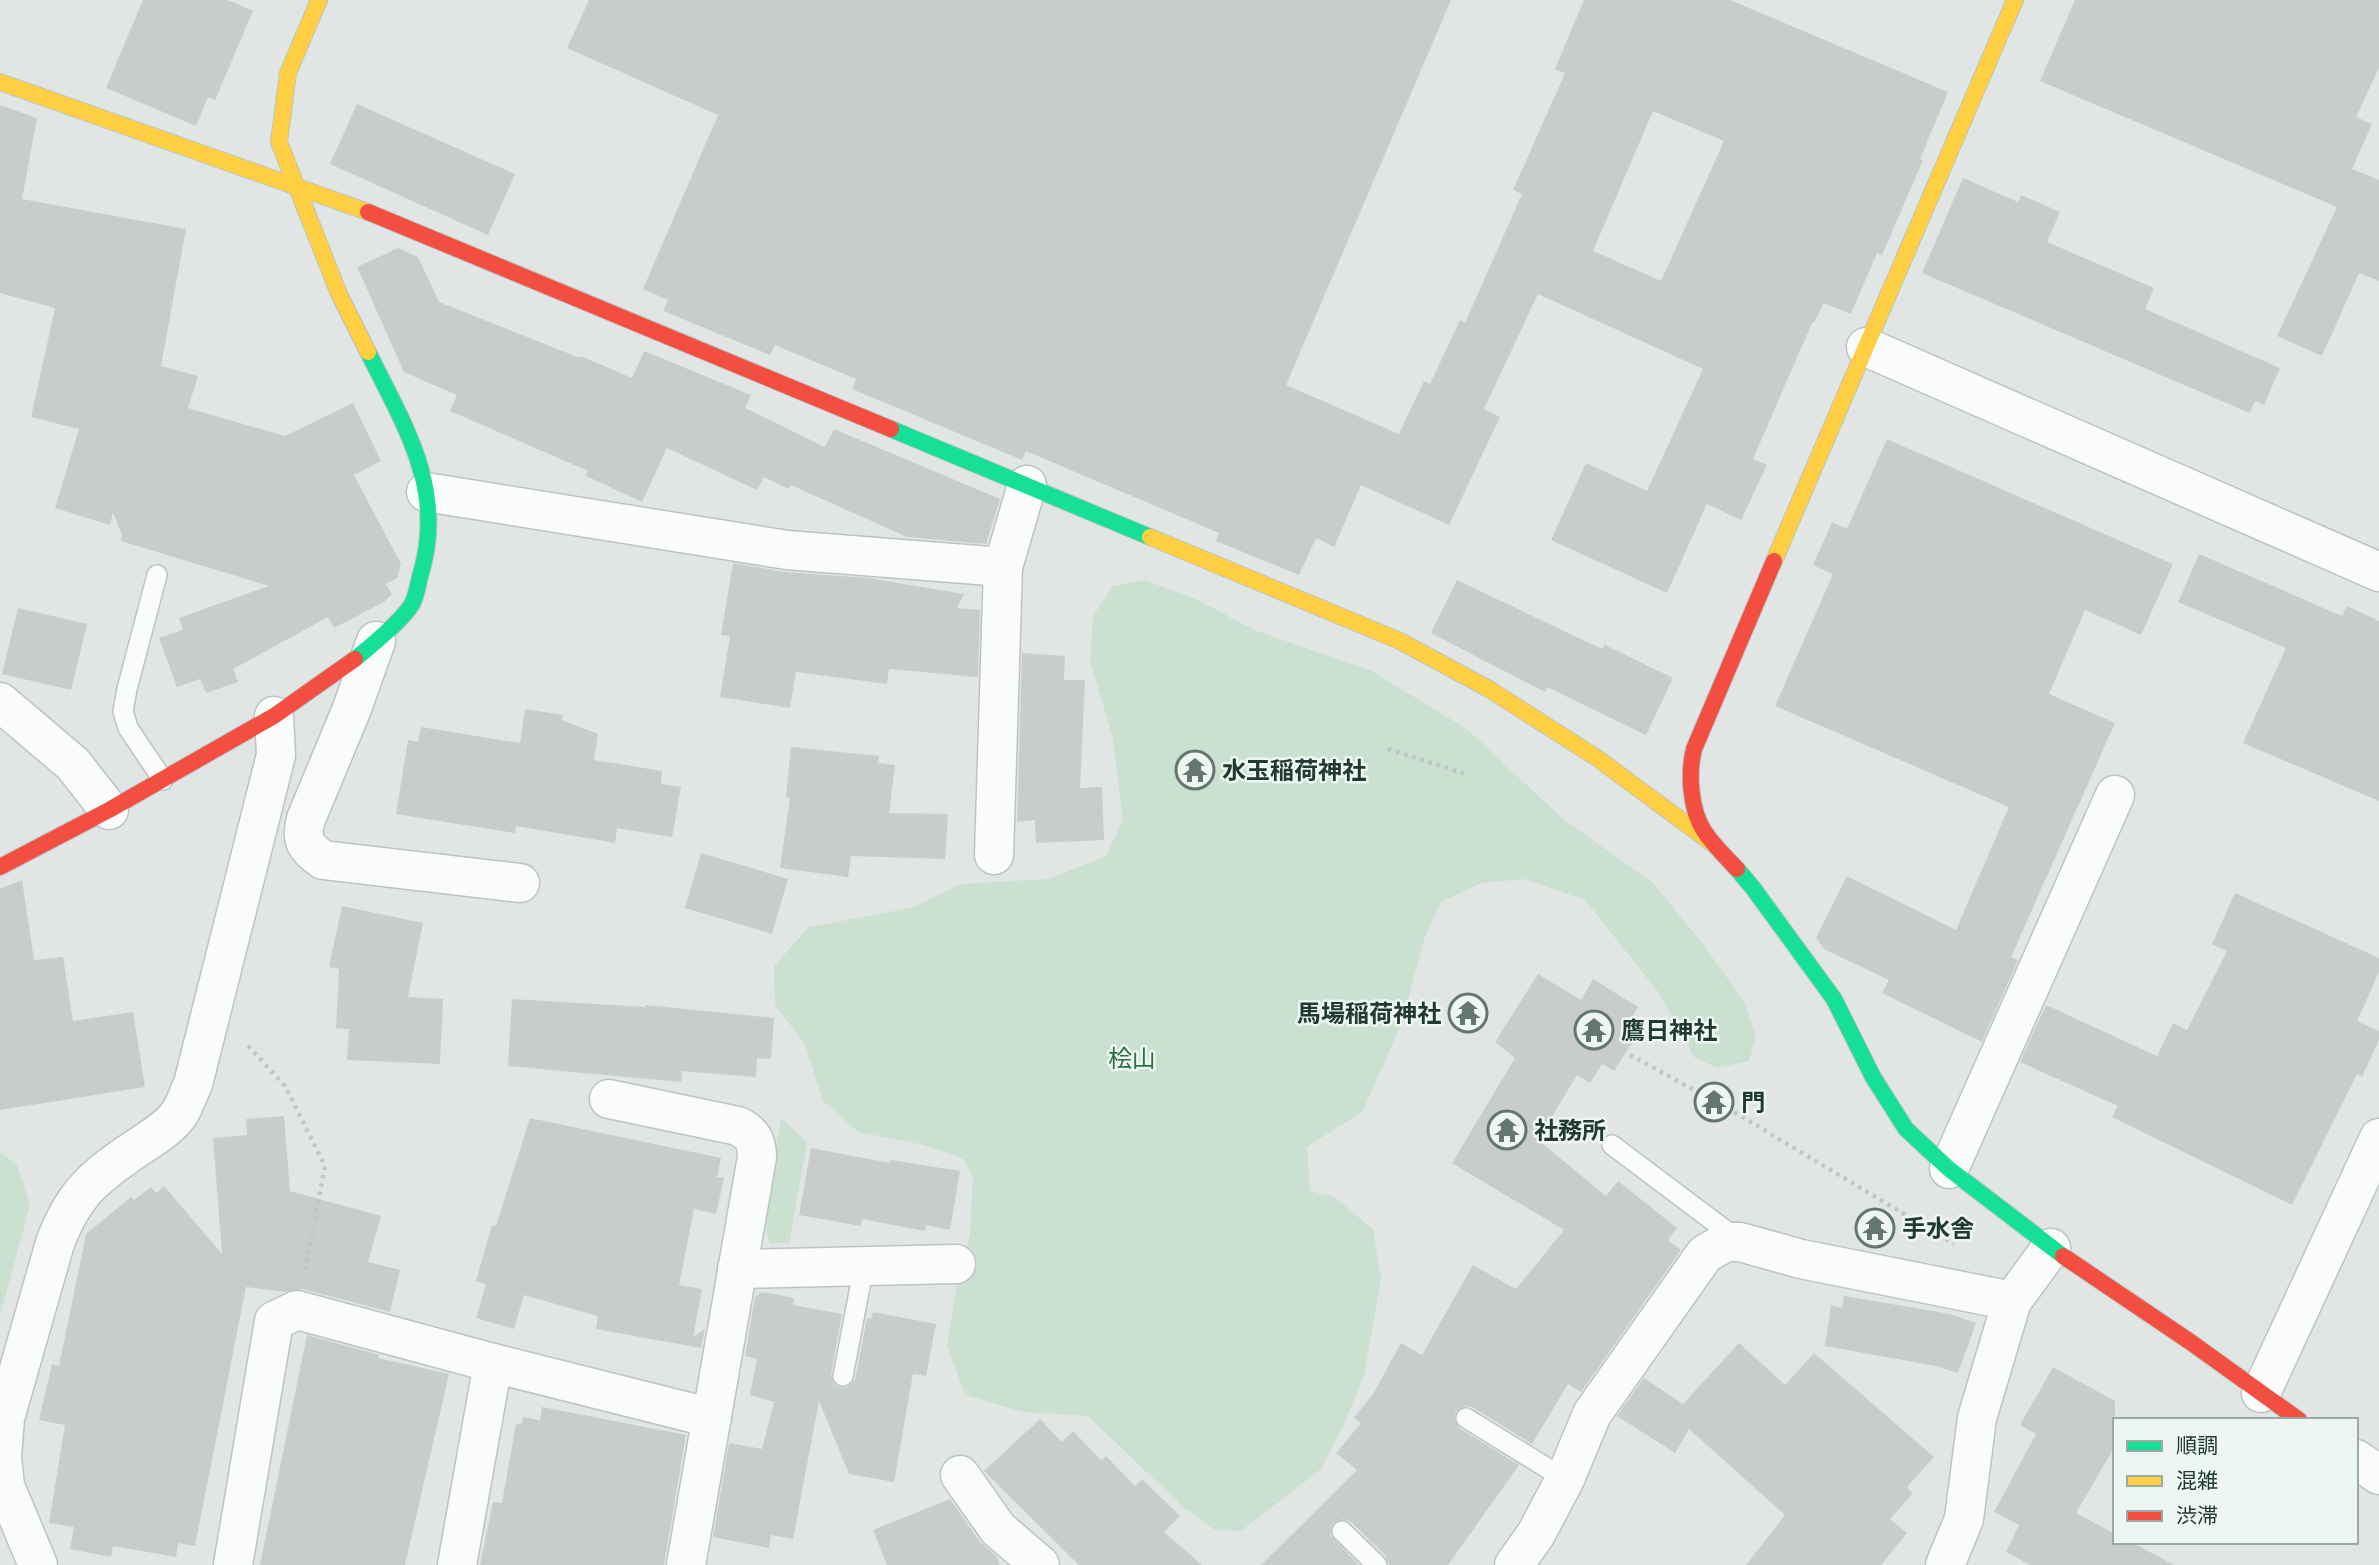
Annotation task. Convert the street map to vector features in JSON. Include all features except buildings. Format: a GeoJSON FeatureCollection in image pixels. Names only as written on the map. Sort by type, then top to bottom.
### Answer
{"type":"FeatureCollection","features":[{"type":"Feature","properties":{"kind":"street"},"geometry":{"type":"LineString","coordinates":[[0,867],[109,810],[274,716],[345,667],[376,641],[411,604],[427,553],[429,504],[416,450],[339,294],[279,142],[288,73],[319,0]]}},
{"type":"Feature","properties":{"kind":"street"},"geometry":{"type":"LineString","coordinates":[[2015,0],[1694,748],[1690,765],[1693,800],[1703,830],[1712,843],[1753,888],[1834,999],[1873,1077],[1906,1129],[1949,1169],[2051,1248],[2297,1418]]}},
{"type":"Feature","properties":{"kind":"street"},"geometry":{"type":"LineString","coordinates":[[0,82],[294,183],[390,221],[1400,641],[1489,689],[1597,758],[1712,843]]}},
{"type":"Feature","properties":{"kind":"street"},"geometry":{"type":"LineString","coordinates":[[1866,347],[2379,572]]}},
{"type":"Feature","properties":{"kind":"street"},"geometry":{"type":"LineString","coordinates":[[994,855],[1003,566],[1027,485]]}},
{"type":"Feature","properties":{"kind":"street"},"geometry":{"type":"LineString","coordinates":[[426,492],[787,550],[1003,566]]}},
{"type":"Feature","properties":{"kind":"street"},"geometry":{"type":"LineString","coordinates":[[376,641],[351,711],[306,819],[303,832],[310,850],[323,860],[520,883]]}},
{"type":"Feature","properties":{"kind":"street"},"geometry":{"type":"LineString","coordinates":[[0,702],[73,764],[109,810]]}},
{"type":"Feature","properties":{"kind":"street"},"geometry":{"type":"LineString","coordinates":[[38,1565],[5,1486],[2,1457],[5,1418],[55,1243],[75,1200],[87,1186],[164,1129],[179,1113],[192,1084],[276,755],[274,716]]}},
{"type":"Feature","properties":{"kind":"street"},"geometry":{"type":"LineString","coordinates":[[1949,1169],[2115,795]]}},
{"type":"Feature","properties":{"kind":"street"},"geometry":{"type":"LineString","coordinates":[[609,1099],[738,1126],[753,1137],[757,1145],[758,1157],[686,1565]]}},
{"type":"Feature","properties":{"kind":"street"},"geometry":{"type":"LineString","coordinates":[[2261,1393],[2379,1138]]}},
{"type":"Feature","properties":{"kind":"street"},"geometry":{"type":"LineString","coordinates":[[1514,1565],[1536,1534],[1565,1479],[1592,1414],[1705,1254],[1726,1242],[1740,1242],[1801,1259],[2012,1301]]}},
{"type":"Feature","properties":{"kind":"street"},"geometry":{"type":"LineString","coordinates":[[1945,1565],[1964,1519],[1977,1418],[2012,1301],[2051,1248]]}},
{"type":"Feature","properties":{"kind":"street"},"geometry":{"type":"LineString","coordinates":[[737,1269],[956,1264]]}},
{"type":"Feature","properties":{"kind":"street"},"geometry":{"type":"LineString","coordinates":[[233,1565],[274,1321],[297,1310],[712,1418]]}},
{"type":"Feature","properties":{"kind":"street"},"geometry":{"type":"LineString","coordinates":[[457,1565],[494,1363]]}},
{"type":"Feature","properties":{"kind":"street"},"geometry":{"type":"LineString","coordinates":[[2358,1460],[2379,1475]]}},
{"type":"Feature","properties":{"kind":"street"},"geometry":{"type":"LineString","coordinates":[[960,1475],[998,1529],[1040,1565]]}},
{"type":"Feature","properties":{"kind":"lane"},"geometry":{"type":"LineString","coordinates":[[157,575],[123,711],[128,728],[163,780]]}},
{"type":"Feature","properties":{"kind":"lane"},"geometry":{"type":"LineString","coordinates":[[1612,1145],[1740,1242]]}},
{"type":"Feature","properties":{"kind":"lane"},"geometry":{"type":"LineString","coordinates":[[843,1376],[864,1266]]}},
{"type":"Feature","properties":{"kind":"lane"},"geometry":{"type":"LineString","coordinates":[[1466,1418],[1565,1479]]}},
{"type":"Feature","properties":{"kind":"lane"},"geometry":{"type":"LineString","coordinates":[[1342,1531],[1377,1565]]}},
{"type":"Feature","properties":{"kind":"path"},"geometry":{"type":"LineString","coordinates":[[1388,749],[1469,775]]}},
{"type":"Feature","properties":{"kind":"path"},"geometry":{"type":"LineString","coordinates":[[211,1008],[285,1086],[325,1166],[297,1310]]}},
{"type":"Feature","properties":{"kind":"path"},"geometry":{"type":"LineString","coordinates":[[1630,1055],[1729,1110],[1955,1244]]}},
{"type":"Feature","properties":{"kind":"green space","name":"桧山"},"geometry":{"type":"Polygon","coordinates":[[[1145,580],[1200,601],[1254,630],[1372,671],[1468,730],[1563,819],[1653,883],[1703,944],[1745,1003],[1756,1038],[1749,1061],[1717,1068],[1694,1057],[1659,993],[1585,900],[1524,879],[1481,883],[1441,902],[1424,939],[1403,1020],[1363,1111],[1307,1147],[1310,1191],[1334,1197],[1373,1229],[1381,1278],[1364,1376],[1321,1469],[1241,1531],[1215,1530],[1182,1506],[1088,1416],[1023,1412],[965,1395],[947,1345],[958,1278],[970,1234],[973,1176],[962,1158],[924,1145],[858,1132],[823,1101],[805,1044],[775,1005],[774,966],[809,927],[911,908],[961,884],[1048,879],[1106,856],[1123,820],[1113,739],[1090,661],[1093,616],[1113,586],[1145,580]]]}},
{"type":"Feature","properties":{"kind":"green space"},"geometry":{"type":"Polygon","coordinates":[[[781,1118],[807,1142],[789,1243],[770,1243],[763,1221],[781,1118]]]}},
{"type":"Feature","properties":{"kind":"green space"},"geometry":{"type":"Polygon","coordinates":[[[0,1152],[17,1165],[30,1205],[0,1316],[0,1152]]]}},
{"type":"Feature","properties":{"kind":"traffic: fast"},"geometry":{"type":"LineString","coordinates":[[355,659],[394,625],[412,604],[427,542],[425,485],[417,458],[368,352]]}},
{"type":"Feature","properties":{"kind":"traffic: fast"},"geometry":{"type":"LineString","coordinates":[[891,429],[1150,537]]}},
{"type":"Feature","properties":{"kind":"traffic: fast"},"geometry":{"type":"LineString","coordinates":[[1737,869],[1834,999],[1873,1077],[1906,1129],[1949,1169],[2063,1256]]}},
{"type":"Feature","properties":{"kind":"traffic: slow"},"geometry":{"type":"LineString","coordinates":[[319,0],[288,73],[279,142],[339,294],[368,352]]}},
{"type":"Feature","properties":{"kind":"traffic: slow"},"geometry":{"type":"LineString","coordinates":[[1774,561],[2015,0]]}},
{"type":"Feature","properties":{"kind":"traffic: slow"},"geometry":{"type":"LineString","coordinates":[[0,82],[368,212]]}},
{"type":"Feature","properties":{"kind":"traffic: slow"},"geometry":{"type":"LineString","coordinates":[[1150,537],[1400,641],[1489,689],[1597,758],[1712,843]]}},
{"type":"Feature","properties":{"kind":"traffic: jam"},"geometry":{"type":"LineString","coordinates":[[368,212],[891,429]]}},
{"type":"Feature","properties":{"kind":"traffic: jam"},"geometry":{"type":"LineString","coordinates":[[1737,869],[1711,841],[1699,822],[1692,791],[1692,759],[1774,561]]}},
{"type":"Feature","properties":{"kind":"traffic: jam"},"geometry":{"type":"LineString","coordinates":[[0,867],[109,810],[274,716],[355,659]]}},
{"type":"Feature","properties":{"kind":"traffic: jam"},"geometry":{"type":"LineString","coordinates":[[2063,1256],[2296,1418]]}},
{"type":"Feature","properties":{"kind":"place","name":"水玉稲荷神社"},"geometry":{"type":"Point","coordinates":[1195,770]}},
{"type":"Feature","properties":{"kind":"place","name":"馬場稲荷神社"},"geometry":{"type":"Point","coordinates":[1468,1013]}},
{"type":"Feature","properties":{"kind":"place","name":"鷹日神社"},"geometry":{"type":"Point","coordinates":[1594,1030]}},
{"type":"Feature","properties":{"kind":"place","name":"門"},"geometry":{"type":"Point","coordinates":[1714,1102]}},
{"type":"Feature","properties":{"kind":"place","name":"社務所"},"geometry":{"type":"Point","coordinates":[1507,1130]}},
{"type":"Feature","properties":{"kind":"place","name":"手水舎"},"geometry":{"type":"Point","coordinates":[1875,1228]}}]}
